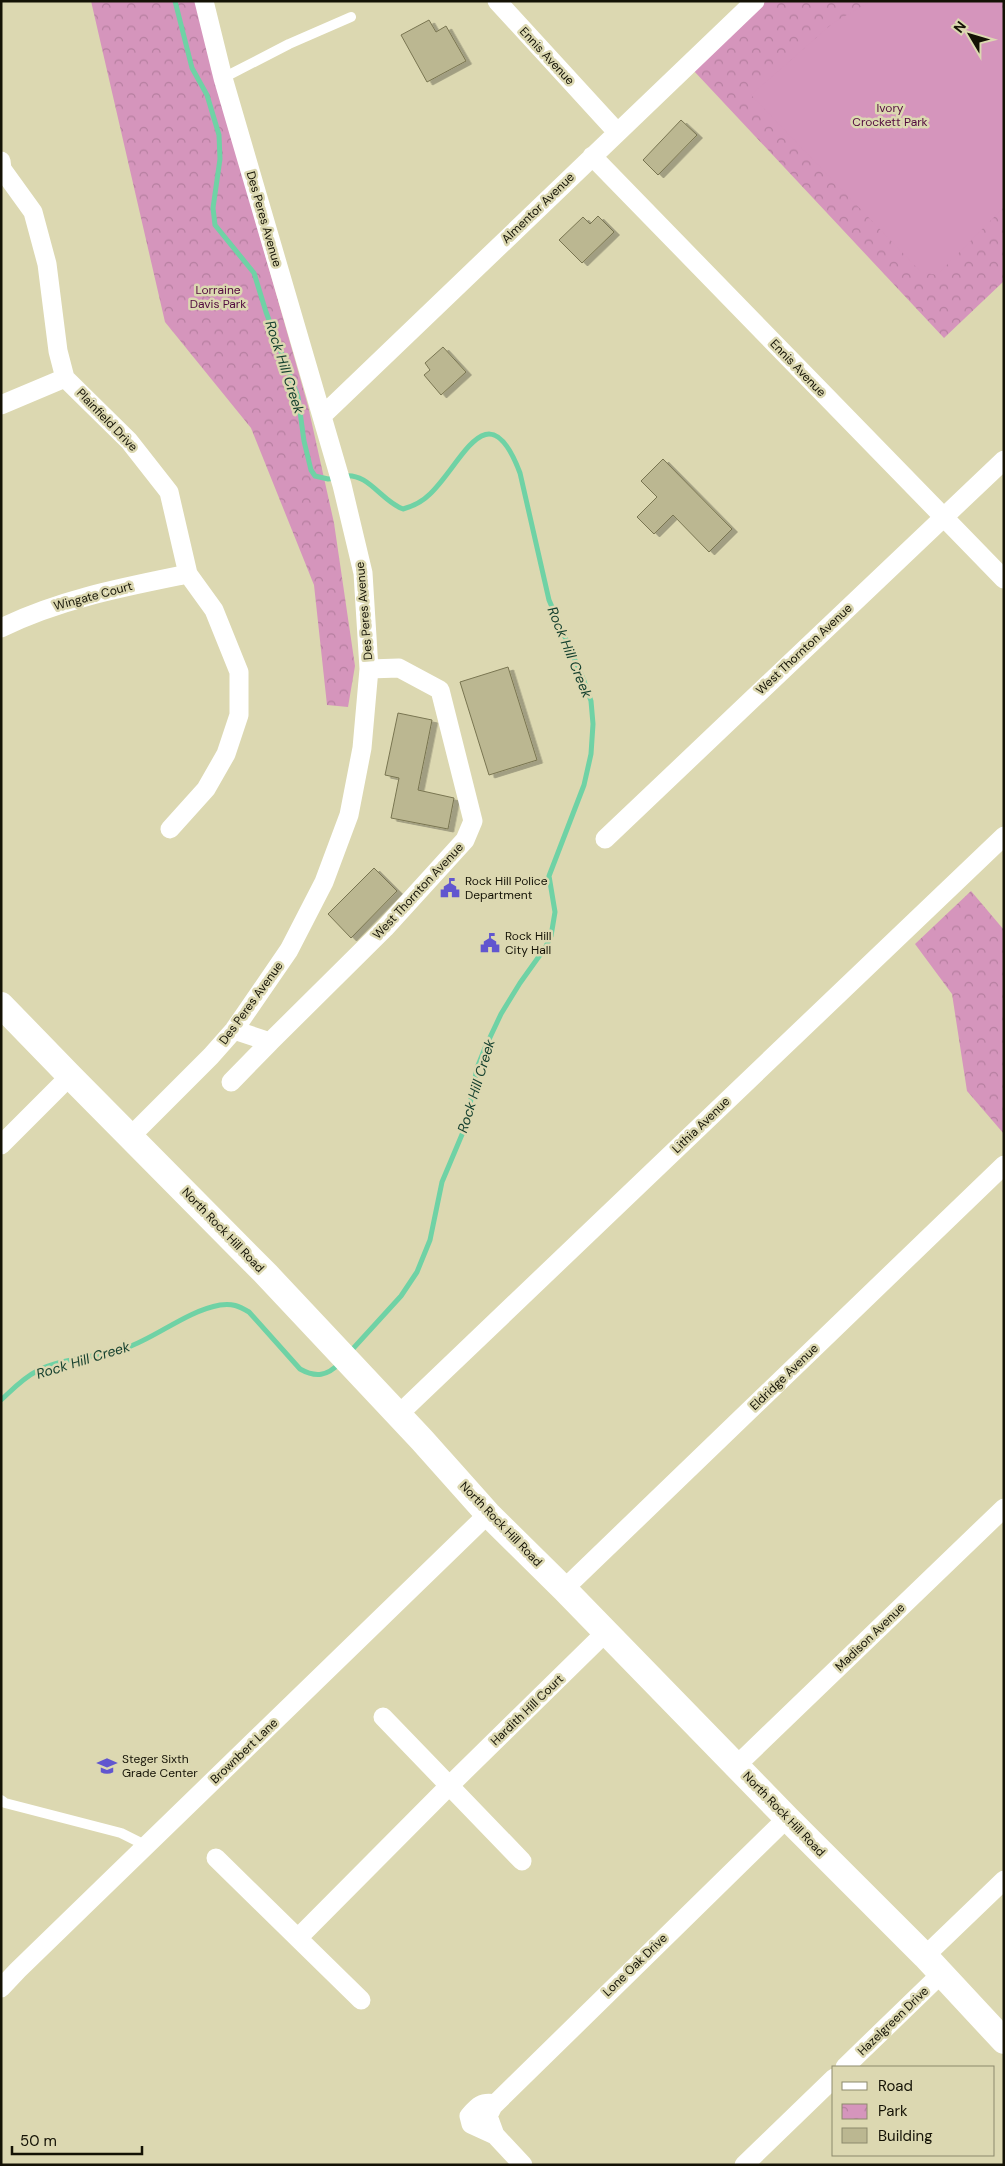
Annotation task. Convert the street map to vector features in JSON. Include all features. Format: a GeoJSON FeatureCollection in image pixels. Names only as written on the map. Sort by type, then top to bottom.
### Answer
{"type":"FeatureCollection","features":[{"type":"Feature","properties":{"kind":"street","name":"Des Peres Avenue"},"geometry":{"type":"LineString","coordinates":[[130,1137],[212,1056],[234,1030],[288,950],[324,882],[350,815],[362,748],[369,669],[363,573],[340,476],[223,78],[204,1]]}},
{"type":"Feature","properties":{"kind":"street","name":"Ennis Avenue"},"geometry":{"type":"LineString","coordinates":[[497,1],[617,132]]}},
{"type":"Feature","properties":{"kind":"street","name":"Almentor Avenue"},"geometry":{"type":"LineString","coordinates":[[322,416],[755,1]]}},
{"type":"Feature","properties":{"kind":"street","name":"Ennis Avenue"},"geometry":{"type":"LineString","coordinates":[[592,156],[1004,579]]}},
{"type":"Feature","properties":{"kind":"street"},"geometry":{"type":"LineString","coordinates":[[1,404],[65,378],[58,351],[47,264],[33,212],[2,167]]}},
{"type":"Feature","properties":{"kind":"street","name":"Plainfield Drive"},"geometry":{"type":"LineString","coordinates":[[65,378],[130,441],[169,492],[188,574],[214,610],[239,672],[238,715],[226,754],[206,789],[170,829]]}},
{"type":"Feature","properties":{"kind":"street","name":"West Thornton Avenue"},"geometry":{"type":"LineString","coordinates":[[605,839],[1004,460]]}},
{"type":"Feature","properties":{"kind":"street","name":"Wingate Court"},"geometry":{"type":"LineString","coordinates":[[1,628],[58,604],[129,586],[188,574]]}},
{"type":"Feature","properties":{"kind":"street","name":"West Thornton Avenue"},"geometry":{"type":"LineString","coordinates":[[231,1082],[385,928],[465,840],[473,821],[440,690],[399,668],[369,669]]}},
{"type":"Feature","properties":{"kind":"street","name":"Lithia Avenue"},"geometry":{"type":"LineString","coordinates":[[398,1415],[1004,836]]}},
{"type":"Feature","properties":{"kind":"street","name":"North Rock Hill Road"},"geometry":{"type":"LineString","coordinates":[[1,1004],[130,1137],[198,1203],[361,1375],[488,1514],[737,1765],[1004,2040]]}},
{"type":"Feature","properties":{"kind":"street"},"geometry":{"type":"LineString","coordinates":[[234,1030],[270,1042]]}},
{"type":"Feature","properties":{"kind":"street"},"geometry":{"type":"LineString","coordinates":[[1,1146],[70,1076]]}},
{"type":"Feature","properties":{"kind":"street","name":"Eldridge Avenue"},"geometry":{"type":"LineString","coordinates":[[564,1589],[1004,1165]]}},
{"type":"Feature","properties":{"kind":"street","name":"Madison Avenue"},"geometry":{"type":"LineString","coordinates":[[737,1765],[1004,1508]]}},
{"type":"Feature","properties":{"kind":"street","name":"Brownbert Lane"},"geometry":{"type":"LineString","coordinates":[[1,1988],[488,1514]]}},
{"type":"Feature","properties":{"kind":"street","name":"Hardith Hill Court"},"geometry":{"type":"LineString","coordinates":[[298,1938],[606,1632]]}},
{"type":"Feature","properties":{"kind":"street"},"geometry":{"type":"LineString","coordinates":[[383,1717],[448,1787],[522,1861]]}},
{"type":"Feature","properties":{"kind":"street","name":"Lone Oak Drive"},"geometry":{"type":"LineString","coordinates":[[522,2165],[494,2135],[492,2110],[787,1818]]}},
{"type":"Feature","properties":{"kind":"street"},"geometry":{"type":"LineString","coordinates":[[216,1858],[361,2000]]}},
{"type":"Feature","properties":{"kind":"street","name":"Hazelgreen Drive"},"geometry":{"type":"LineString","coordinates":[[846,2066],[1004,1880]]}},
{"type":"Feature","properties":{"kind":"street"},"geometry":{"type":"LineString","coordinates":[[744,2165],[832,2080]]}},
{"type":"Feature","properties":{"kind":"lane"},"geometry":{"type":"LineString","coordinates":[[223,78],[289,44],[351,17]]}},
{"type":"Feature","properties":{"kind":"lane"},"geometry":{"type":"LineString","coordinates":[[1,1800],[5,1803],[121,1833],[147,1846]]}},
{"type":"Feature","properties":{"kind":"green space","name":"Lorraine Davis Park"},"geometry":{"type":"Polygon","coordinates":[[[91,1],[199,1],[239,163],[308,406],[334,523],[355,666],[348,707],[327,705],[314,585],[251,428],[165,322],[91,1]]]}},
{"type":"Feature","properties":{"kind":"green space","name":"Ivory Crockett Park"},"geometry":{"type":"Polygon","coordinates":[[[766,1],[1004,1],[1004,281],[944,338],[694,71],[766,1]]]}},
{"type":"Feature","properties":{"kind":"green space","name":"Ivory Crockett Park"},"geometry":{"type":"Polygon","coordinates":[[[871,1],[989,1],[1004,12],[1004,207],[937,275],[921,272],[751,95],[833,23],[871,1]]]}},
{"type":"Feature","properties":{"kind":"green space"},"geometry":{"type":"Polygon","coordinates":[[[971,891],[1004,930],[1004,1134],[967,1091],[952,994],[915,944],[971,891]]]}},
{"type":"Feature","properties":{"kind":"building"},"geometry":{"type":"Polygon","coordinates":[[[429,20],[436,32],[446,26],[466,61],[427,82],[401,35],[429,20]]]}},
{"type":"Feature","properties":{"kind":"building"},"geometry":{"type":"Polygon","coordinates":[[[681,120],[697,135],[658,175],[643,160],[681,120]]]}},
{"type":"Feature","properties":{"kind":"building"},"geometry":{"type":"Polygon","coordinates":[[[598,216],[614,232],[582,263],[559,240],[583,217],[590,224],[598,216]]]}},
{"type":"Feature","properties":{"kind":"building"},"geometry":{"type":"Polygon","coordinates":[[[443,347],[466,372],[441,395],[424,375],[430,370],[425,363],[443,347]]]}},
{"type":"Feature","properties":{"kind":"building"},"geometry":{"type":"Polygon","coordinates":[[[663,459],[732,529],[709,552],[673,515],[654,534],[637,517],[657,497],[641,481],[663,459]]]}},
{"type":"Feature","properties":{"kind":"building"},"geometry":{"type":"Polygon","coordinates":[[[508,667],[537,760],[489,775],[460,682],[508,667]]]}},
{"type":"Feature","properties":{"kind":"building"},"geometry":{"type":"Polygon","coordinates":[[[398,713],[432,720],[418,790],[454,798],[448,829],[391,818],[399,778],[385,775],[398,713]]]}},
{"type":"Feature","properties":{"kind":"building"},"geometry":{"type":"Polygon","coordinates":[[[374,868],[397,891],[351,938],[328,914],[374,868]]]}},
{"type":"Feature","properties":{"kind":"waterway","name":"Rock Hill Creek"},"geometry":{"type":"LineString","coordinates":[[175,1],[192,68],[207,95],[219,135],[220,159],[213,208],[215,225],[254,273],[266,312],[298,397],[304,441],[311,470],[315,476],[328,479],[336,478]]}},
{"type":"Feature","properties":{"kind":"waterway","name":"Rock Hill Creek"},"geometry":{"type":"LineString","coordinates":[[344,476],[360,478],[403,509],[411,507],[430,494],[475,440],[486,434],[497,436],[508,448],[520,473],[549,600],[584,681],[591,701],[593,724],[591,754],[584,785],[549,876],[555,912],[551,936],[501,1014],[477,1068],[466,1125],[442,1182],[430,1240],[417,1272],[401,1296],[349,1353]]}},
{"type":"Feature","properties":{"kind":"waterway","name":"Rock Hill Creek"},"geometry":{"type":"LineString","coordinates":[[1,1400],[27,1377],[47,1366],[126,1348],[184,1318],[208,1308],[224,1304],[242,1308],[249,1312],[300,1369],[311,1374],[321,1374],[331,1371],[340,1363]]}},
{"type":"Feature","properties":{"kind":"place","name":"Rock Hill Police Department"},"geometry":{"type":"Point","coordinates":[450,888]}},
{"type":"Feature","properties":{"kind":"place","name":"Rock Hill City Hall"},"geometry":{"type":"Point","coordinates":[490,943]}},
{"type":"Feature","properties":{"kind":"place","name":"Steger Sixth Grade Center"},"geometry":{"type":"Point","coordinates":[107,1766]}}]}
